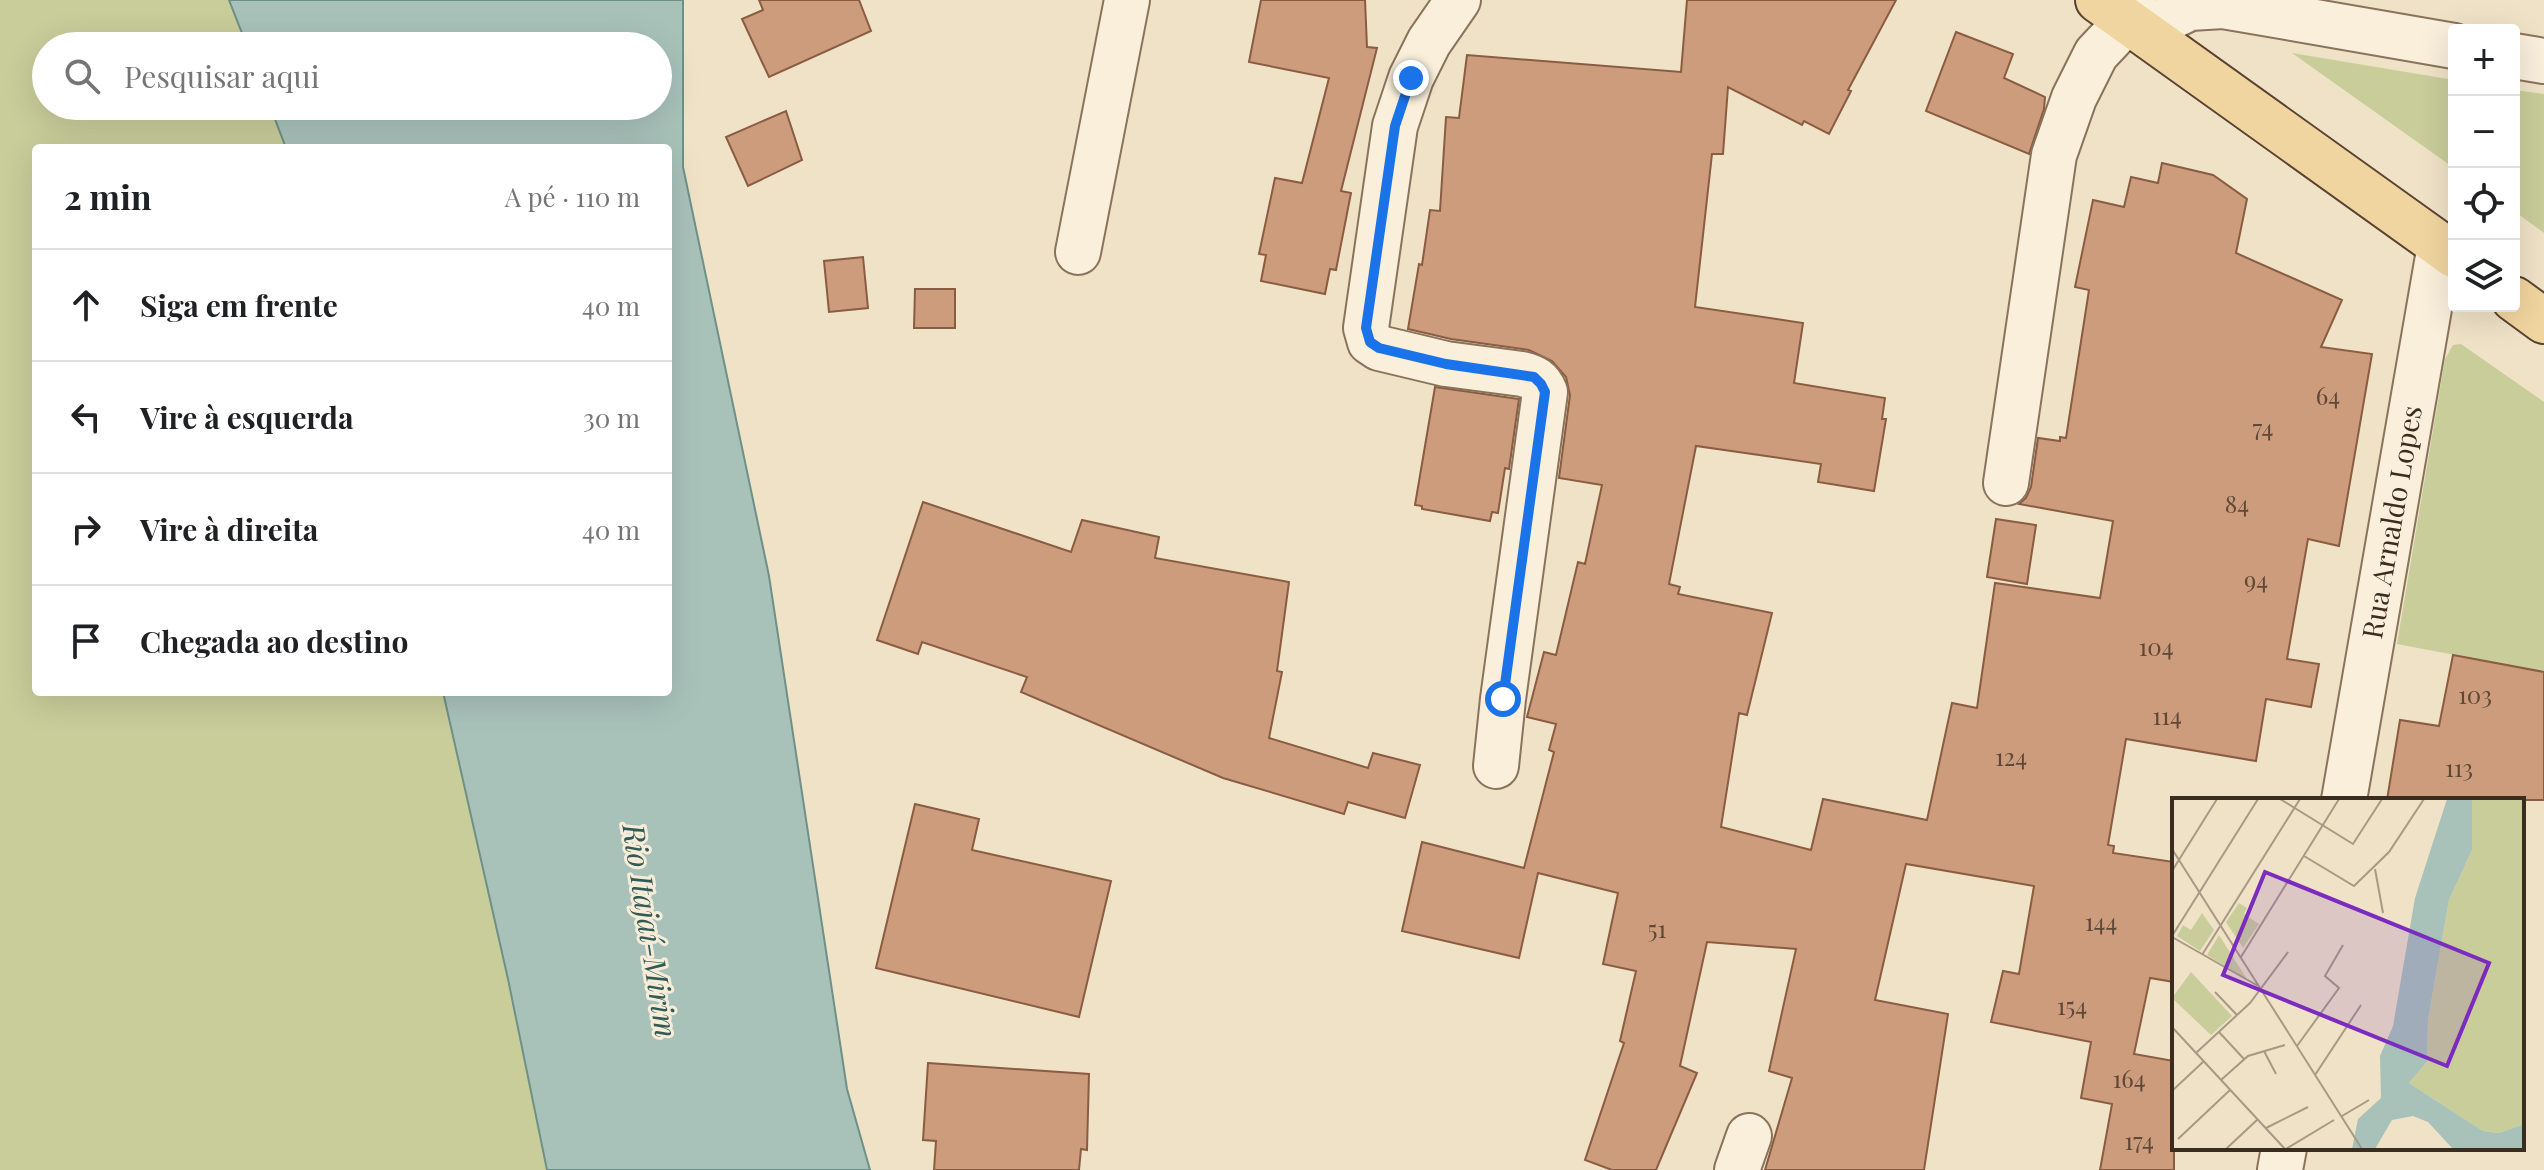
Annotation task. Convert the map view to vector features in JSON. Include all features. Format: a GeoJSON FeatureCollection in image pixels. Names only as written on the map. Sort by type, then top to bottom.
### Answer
{"type":"FeatureCollection","features":[{"type":"Feature","properties":{"kind":"main road"},"geometry":{"type":"LineString","coordinates":[[2125,13],[2447,250]]}},
{"type":"Feature","properties":{"kind":"main road"},"geometry":{"type":"LineString","coordinates":[[2520,303],[2544,321]]}},
{"type":"Feature","properties":{"kind":"street"},"geometry":{"type":"LineString","coordinates":[[1078,252],[1127,0]]}},
{"type":"Feature","properties":{"kind":"street"},"geometry":{"type":"LineString","coordinates":[[1458,0],[1429,42],[1411,78],[1395,126],[1366,328],[1370,342],[1379,348],[1446,364],[1534,377],[1545,392],[1496,766]]}},
{"type":"Feature","properties":{"kind":"street"},"geometry":{"type":"LineString","coordinates":[[2006,483],[2054,155],[2074,98],[2096,54],[2125,13],[2223,6],[2448,45]]}},
{"type":"Feature","properties":{"kind":"street"},"geometry":{"type":"LineString","coordinates":[[2520,57],[2544,61]]}},
{"type":"Feature","properties":{"kind":"street","name":"Rua Arnaldo Lopes"},"geometry":{"type":"LineString","coordinates":[[2344,798],[2447,250]]}},
{"type":"Feature","properties":{"kind":"street"},"geometry":{"type":"LineString","coordinates":[[2280,1170],[2284,1150]]}},
{"type":"Feature","properties":{"kind":"green space"},"geometry":{"type":"Polygon","coordinates":[[[0,0],[229,0],[242,32],[32,32],[32,120],[275,120],[284,144],[32,144],[32,696],[444,696],[508,979],[547,1170],[0,1170],[0,0]]]}},
{"type":"Feature","properties":{"kind":"green space"},"geometry":{"type":"Polygon","coordinates":[[[2292,53],[2448,79],[2448,164],[2292,53]]]}},
{"type":"Feature","properties":{"kind":"green space"},"geometry":{"type":"Polygon","coordinates":[[[2520,91],[2544,94],[2544,233],[2520,215],[2520,91]]]}},
{"type":"Feature","properties":{"kind":"green space"},"geometry":{"type":"Polygon","coordinates":[[[2461,344],[2544,402],[2544,672],[2397,644],[2445,359],[2453,345],[2461,344]]]}},
{"type":"Feature","properties":{"kind":"water","name":"Rio Itajaí-Mirim"},"geometry":{"type":"Polygon","coordinates":[[[229,0],[683,0],[683,167],[769,576],[847,1089],[870,1170],[547,1170],[508,979],[444,696],[672,696],[672,144],[284,144],[275,120],[672,120],[672,32],[242,32],[229,0]]]}},
{"type":"Feature","properties":{"kind":"building"},"geometry":{"type":"Polygon","coordinates":[[[759,0],[859,0],[871,31],[769,77],[742,19],[763,10],[759,0]]]}},
{"type":"Feature","properties":{"kind":"building"},"geometry":{"type":"Polygon","coordinates":[[[1261,0],[1365,0],[1367,47],[1377,48],[1341,191],[1351,193],[1336,270],[1330,269],[1325,294],[1261,281],[1266,255],[1259,254],[1275,178],[1302,183],[1329,78],[1249,62],[1261,0]]]}},
{"type":"Feature","properties":{"kind":"building"},"geometry":{"type":"Polygon","coordinates":[[[1687,0],[1896,0],[1848,90],[1851,91],[1829,134],[1804,121],[1802,125],[1728,87],[1723,154],[1712,154],[1695,307],[1803,323],[1794,383],[1885,398],[1882,419],[1886,419],[1874,491],[1818,482],[1821,464],[1696,446],[1669,584],[1680,587],[1678,594],[1772,613],[1747,715],[1739,713],[1721,827],[1811,850],[1823,799],[1927,820],[1952,703],[1977,708],[1995,583],[2100,598],[2113,521],[2019,504],[2031,487],[2038,438],[2060,441],[2060,437],[2066,438],[2089,290],[2075,287],[2093,200],[2124,207],[2131,177],[2158,183],[2162,163],[2213,175],[2247,199],[2236,253],[2342,300],[2321,347],[2372,354],[2339,546],[2308,539],[2287,659],[2319,664],[2311,707],[2266,699],[2256,761],[2126,739],[2108,845],[2114,846],[2113,853],[2172,862],[2172,982],[2150,978],[2134,1054],[2172,1061],[2174,1170],[2100,1170],[2112,1104],[2081,1098],[2091,1042],[1991,1022],[2003,971],[2019,974],[2034,886],[1906,864],[1875,1000],[1948,1014],[1924,1170],[1765,1170],[1792,1078],[1769,1071],[1796,949],[1707,942],[1680,1066],[1697,1073],[1656,1170],[1612,1170],[1585,1160],[1624,1043],[1620,1041],[1636,971],[1603,964],[1618,893],[1538,873],[1519,958],[1402,931],[1422,842],[1524,868],[1554,752],[1549,750],[1556,724],[1527,717],[1544,652],[1556,655],[1578,562],[1585,564],[1602,485],[1559,478],[1570,395],[1566,377],[1552,361],[1529,350],[1451,339],[1408,329],[1430,210],[1440,211],[1446,117],[1459,118],[1467,55],[1681,72],[1687,0]]]}},
{"type":"Feature","properties":{"kind":"building"},"geometry":{"type":"Polygon","coordinates":[[[1956,32],[2013,54],[2004,78],[2045,97],[2029,154],[1926,111],[1956,32]]]}},
{"type":"Feature","properties":{"kind":"building"},"geometry":{"type":"Polygon","coordinates":[[[786,111],[802,160],[748,186],[726,137],[786,111]]]}},
{"type":"Feature","properties":{"kind":"building"},"geometry":{"type":"Polygon","coordinates":[[[863,257],[868,308],[829,312],[824,261],[863,257]]]}},
{"type":"Feature","properties":{"kind":"building"},"geometry":{"type":"Polygon","coordinates":[[[915,289],[955,289],[955,328],[914,328],[915,289]]]}},
{"type":"Feature","properties":{"kind":"building"},"geometry":{"type":"Polygon","coordinates":[[[1435,387],[1519,399],[1509,469],[1505,468],[1498,513],[1492,512],[1490,521],[1422,509],[1422,506],[1415,505],[1435,387]]]}},
{"type":"Feature","properties":{"kind":"building"},"geometry":{"type":"Polygon","coordinates":[[[923,502],[1071,552],[1082,520],[1159,537],[1155,558],[1289,582],[1277,671],[1282,672],[1269,738],[1368,768],[1373,753],[1420,765],[1405,818],[1348,802],[1344,814],[1223,778],[1021,692],[1027,677],[922,642],[918,654],[877,640],[923,502]]]}},
{"type":"Feature","properties":{"kind":"building"},"geometry":{"type":"Polygon","coordinates":[[[1996,519],[2036,525],[2027,584],[1987,577],[1996,519]]]}},
{"type":"Feature","properties":{"kind":"building"},"geometry":{"type":"Polygon","coordinates":[[[2453,655],[2544,672],[2544,800],[2387,798],[2400,720],[2439,726],[2453,655]]]}},
{"type":"Feature","properties":{"kind":"building"},"geometry":{"type":"Polygon","coordinates":[[[915,804],[979,819],[972,850],[1111,881],[1079,1017],[876,968],[915,804]]]}},
{"type":"Feature","properties":{"kind":"building"},"geometry":{"type":"Polygon","coordinates":[[[928,1063],[1089,1074],[1087,1150],[1081,1149],[1079,1170],[934,1170],[936,1141],[923,1140],[928,1063]]]}},
{"type":"Feature","properties":{"kind":"route"},"geometry":{"type":"LineString","coordinates":[[1411,78],[1395,126],[1366,328],[1370,342],[1379,348],[1446,364],[1534,377],[1545,392],[1503,699]]}}]}
